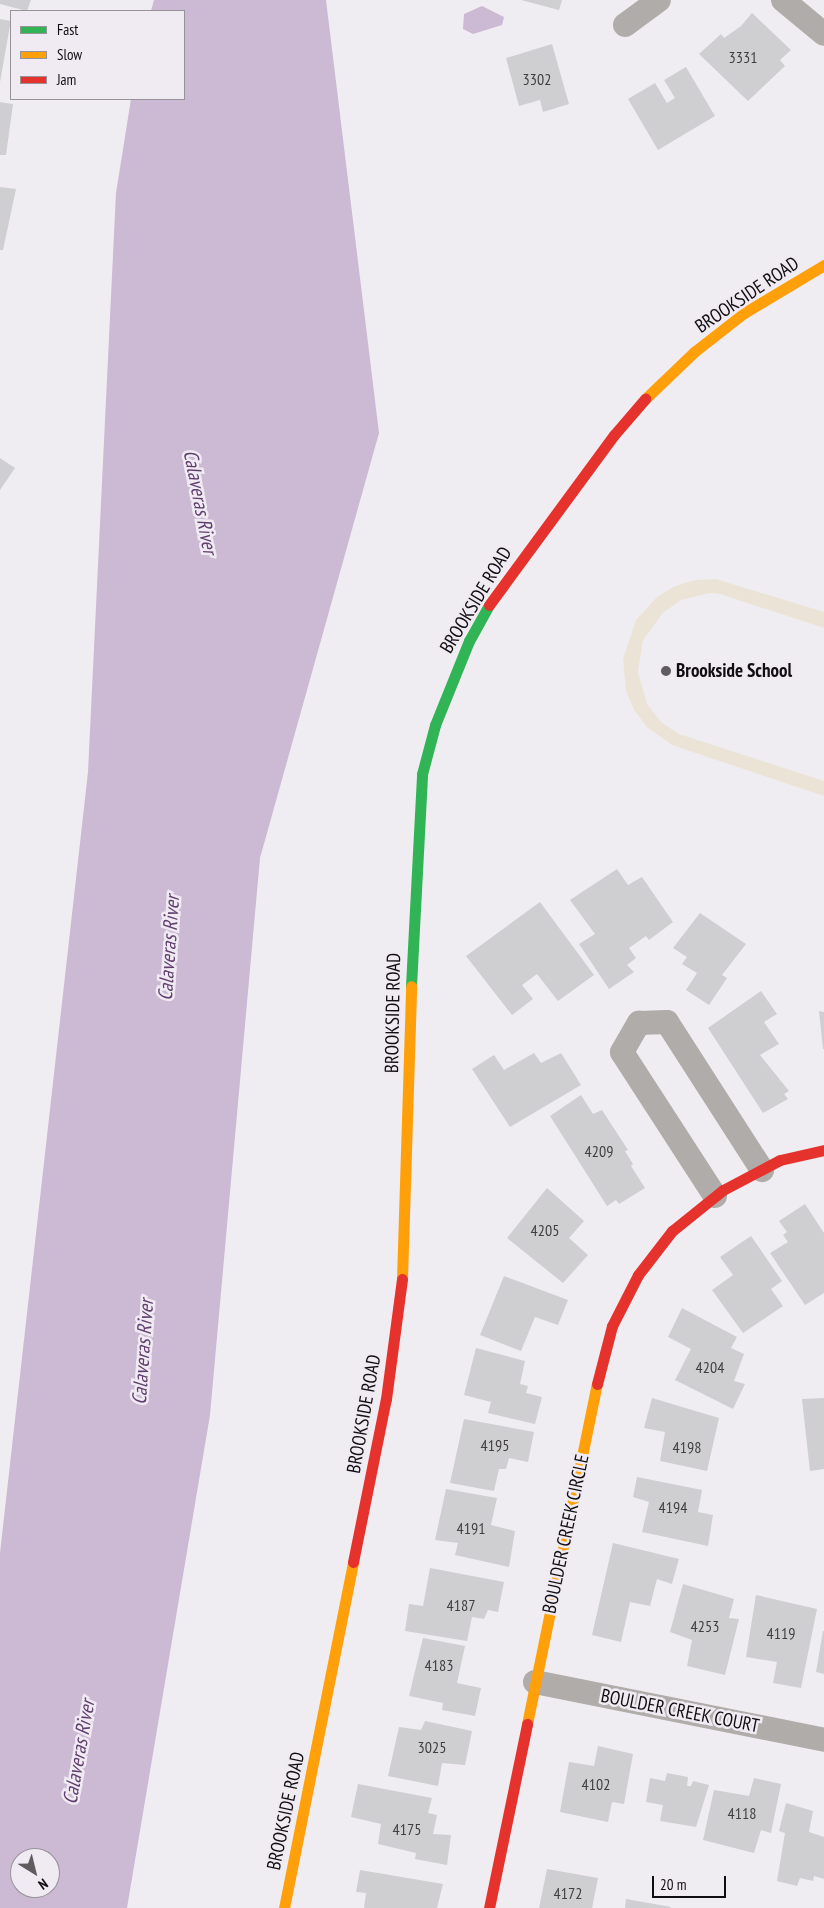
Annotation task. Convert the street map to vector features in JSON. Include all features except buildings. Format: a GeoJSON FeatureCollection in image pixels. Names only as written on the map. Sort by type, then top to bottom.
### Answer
{"type":"FeatureCollection","features":[{"type":"Feature","properties":{"kind":"street"},"geometry":{"type":"LineString","coordinates":[[625,25],[660,0]]}},
{"type":"Feature","properties":{"kind":"street"},"geometry":{"type":"LineString","coordinates":[[783,0],[824,34]]}},
{"type":"Feature","properties":{"kind":"street","name":"BROOKSIDE ROAD"},"geometry":{"type":"LineString","coordinates":[[284,1908],[386,1399],[395,1339],[403,1271],[414,900],[422,774],[436,725],[469,641],[499,588],[614,435],[653,390],[694,352],[744,313],[824,265]]}},
{"type":"Feature","properties":{"kind":"street"},"geometry":{"type":"LineString","coordinates":[[715,1196],[622,1052],[639,1023],[667,1022],[762,1170]]}},
{"type":"Feature","properties":{"kind":"street","name":"BOULDER CREEK CIRCLE"},"geometry":{"type":"LineString","coordinates":[[489,1908],[600,1371],[612,1326],[638,1275],[664,1240],[715,1196],[780,1160],[824,1150]]}},
{"type":"Feature","properties":{"kind":"street","name":"BOULDER CREEK COURT"},"geometry":{"type":"LineString","coordinates":[[536,1682],[824,1740]]}},
{"type":"Feature","properties":{"kind":"shaded area"},"geometry":{"type":"Polygon","coordinates":[[[716,579],[824,612],[824,628],[720,594],[710,593],[681,600],[663,613],[643,640],[638,672],[647,704],[661,722],[679,734],[824,781],[824,796],[672,745],[647,727],[634,710],[626,691],[623,659],[636,620],[657,597],[675,586],[695,580],[716,579]]]}},
{"type":"Feature","properties":{"kind":"water","name":"Calaveras River"},"geometry":{"type":"Polygon","coordinates":[[[154,0],[326,0],[379,433],[260,858],[210,1415],[127,1908],[0,1908],[0,1553],[88,772],[116,193],[131,100],[185,100],[185,10],[151,10],[154,0]]]}},
{"type":"Feature","properties":{"kind":"water"},"geometry":{"type":"Polygon","coordinates":[[[482,6],[504,17],[502,25],[473,34],[463,29],[464,14],[482,6]]]}},
{"type":"Feature","properties":{"kind":"traffic: fast"},"geometry":{"type":"LineString","coordinates":[[411,986],[422,774],[435,725],[469,641],[489,605]]}},
{"type":"Feature","properties":{"kind":"traffic: slow"},"geometry":{"type":"LineString","coordinates":[[645,399],[694,352],[744,313],[824,265]]}},
{"type":"Feature","properties":{"kind":"traffic: slow"},"geometry":{"type":"LineString","coordinates":[[402,1279],[411,986]]}},
{"type":"Feature","properties":{"kind":"traffic: slow"},"geometry":{"type":"LineString","coordinates":[[527,1724],[597,1384]]}},
{"type":"Feature","properties":{"kind":"traffic: slow"},"geometry":{"type":"LineString","coordinates":[[284,1908],[353,1562]]}},
{"type":"Feature","properties":{"kind":"traffic: jam"},"geometry":{"type":"LineString","coordinates":[[489,605],[614,435],[645,399]]}},
{"type":"Feature","properties":{"kind":"traffic: jam"},"geometry":{"type":"LineString","coordinates":[[597,1384],[612,1326],[638,1275],[672,1231],[723,1190],[780,1160],[824,1150]]}},
{"type":"Feature","properties":{"kind":"traffic: jam"},"geometry":{"type":"LineString","coordinates":[[353,1562],[386,1399],[402,1279]]}},
{"type":"Feature","properties":{"kind":"traffic: jam"},"geometry":{"type":"LineString","coordinates":[[489,1908],[527,1724]]}},
{"type":"Feature","properties":{"kind":"place","name":"Brookside School"},"geometry":{"type":"Point","coordinates":[666,671]}}]}
